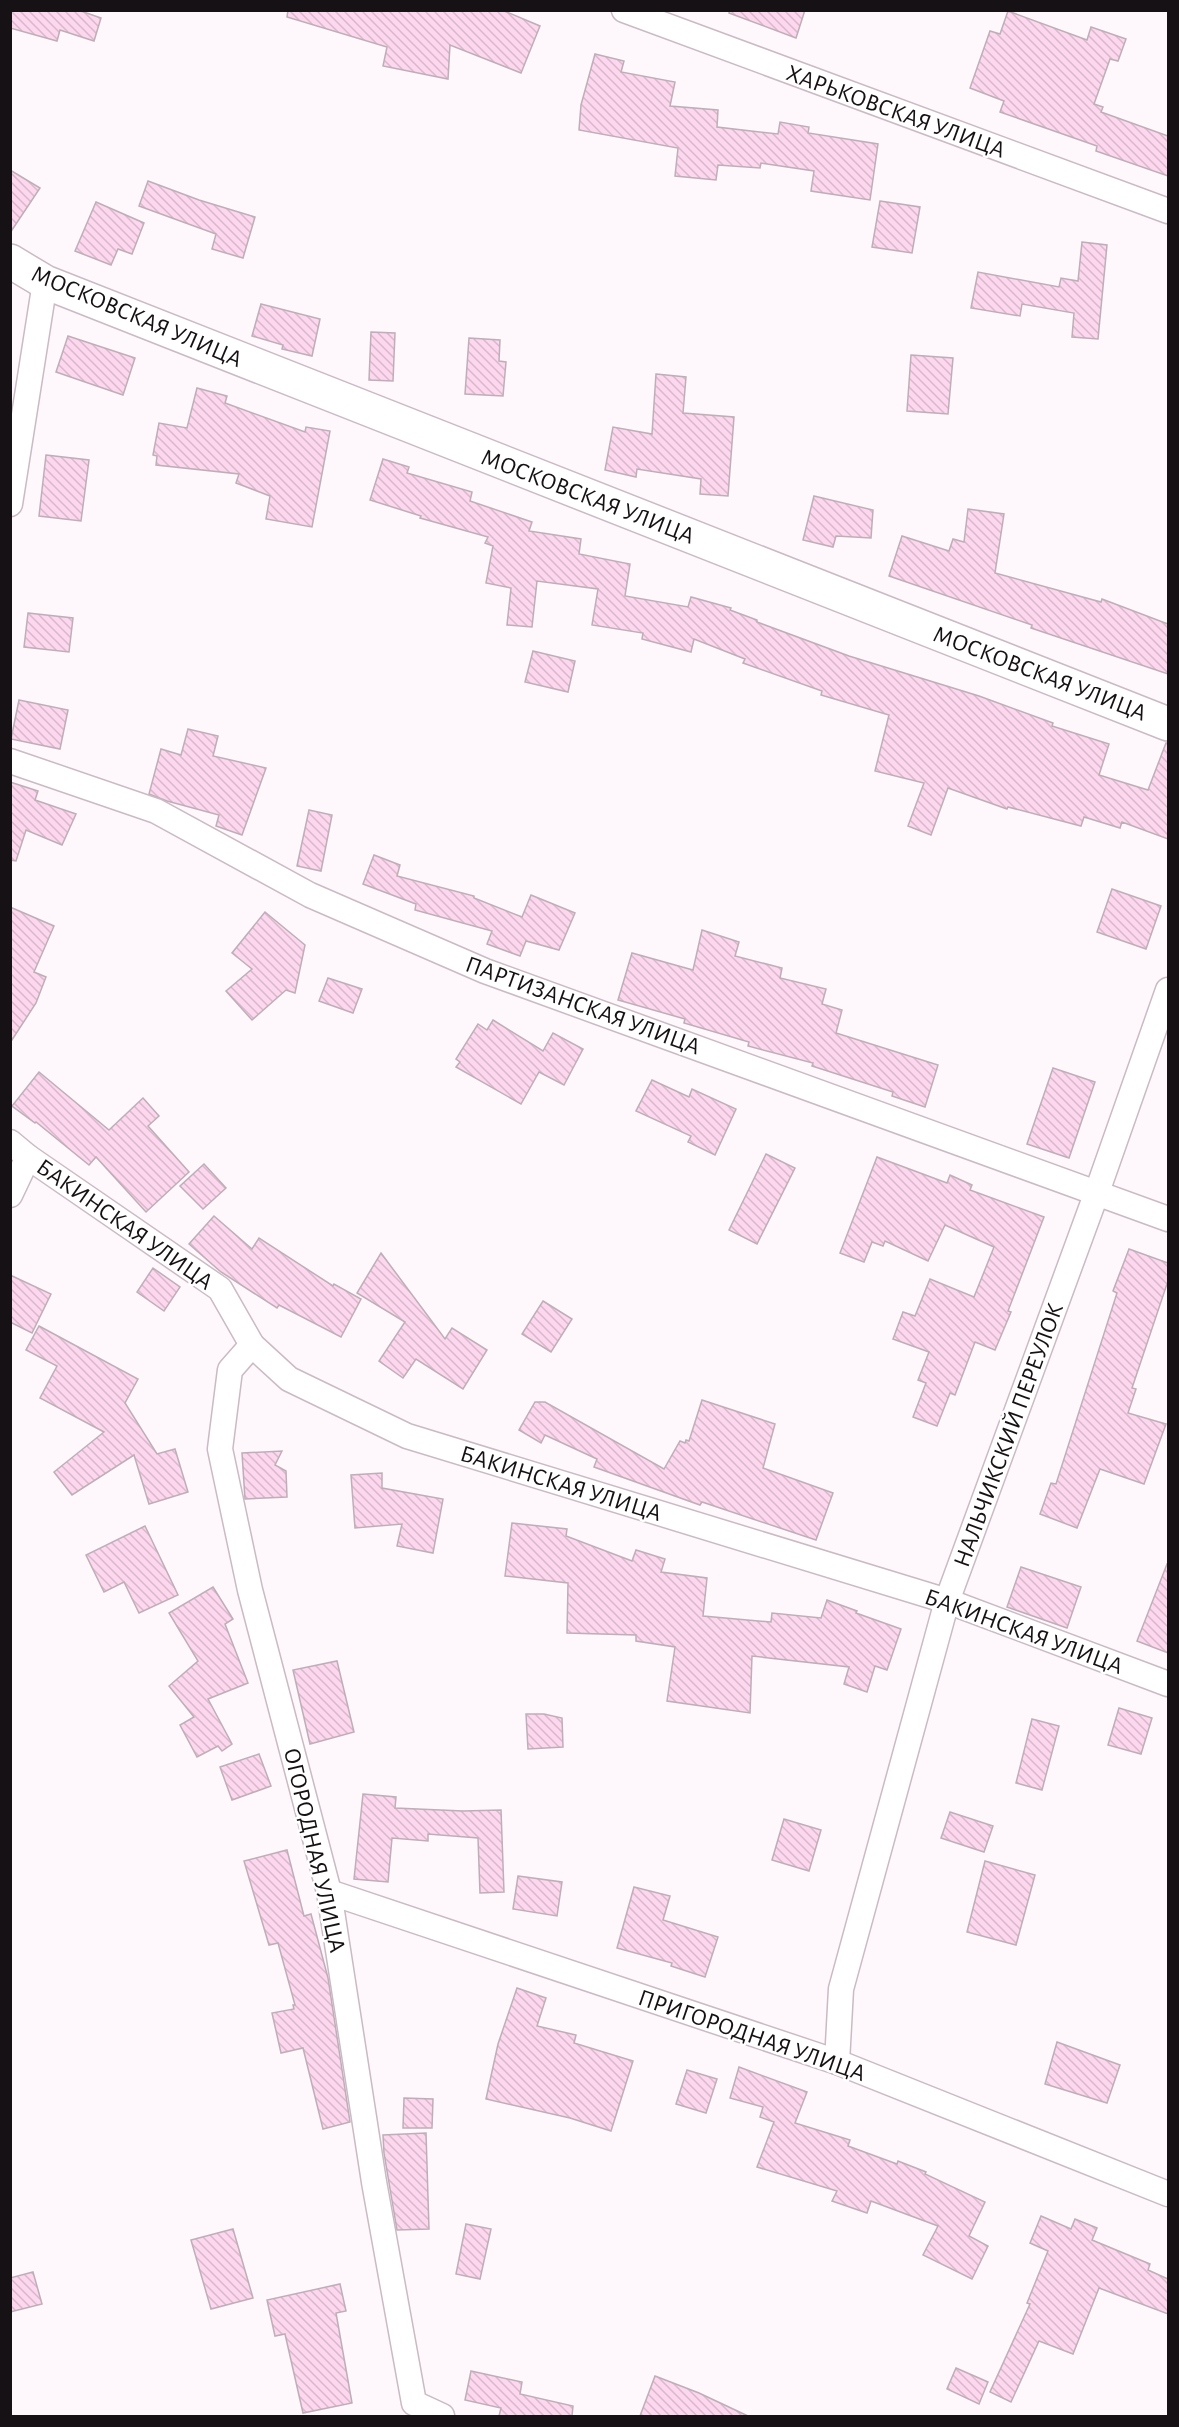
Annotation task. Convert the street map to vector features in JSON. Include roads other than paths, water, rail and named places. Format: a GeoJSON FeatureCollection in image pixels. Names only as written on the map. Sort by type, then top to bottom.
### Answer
{"type":"FeatureCollection","features":[{"type":"Feature","properties":{"kind":"street","name":"ХАРЬКОВСКАЯ УЛИЦА"},"geometry":{"type":"LineString","coordinates":[[624,10],[1168,211]]}},
{"type":"Feature","properties":{"kind":"street","name":"МОСКОВСКАЯ УЛИЦА"},"geometry":{"type":"LineString","coordinates":[[10,261],[45,282],[1168,724]]}},
{"type":"Feature","properties":{"kind":"street"},"geometry":{"type":"LineString","coordinates":[[10,504],[45,282]]}},
{"type":"Feature","properties":{"kind":"street","name":"ПАРТИЗАНСКАЯ УЛИЦА"},"geometry":{"type":"LineString","coordinates":[[10,761],[156,811],[310,896],[485,970],[1168,1219]]}},
{"type":"Feature","properties":{"kind":"street","name":"НАЛЬЧИКСКИЙ ПЕРЕУЛОК"},"geometry":{"type":"LineString","coordinates":[[837,2062],[841,1989],[947,1601],[1097,1192],[1168,990]]}},
{"type":"Feature","properties":{"kind":"street"},"geometry":{"type":"LineString","coordinates":[[10,1195],[19,1150]]}},
{"type":"Feature","properties":{"kind":"street","name":"БАКИНСКАЯ УЛИЦА"},"geometry":{"type":"LineString","coordinates":[[19,1150],[220,1289],[252,1345],[289,1379],[407,1436],[947,1601],[1168,1684]]}},
{"type":"Feature","properties":{"kind":"street","name":"ОГОРОДНАЯ УЛИЦА"},"geometry":{"type":"LineString","coordinates":[[252,1345],[230,1370],[220,1449],[250,1590],[329,1892],[374,2182],[414,2403],[442,2416]]}},
{"type":"Feature","properties":{"kind":"street","name":"ПРИГОРОДНАЯ УЛИЦА"},"geometry":{"type":"LineString","coordinates":[[329,1892],[568,1974],[837,2062],[1168,2194]]}}]}
